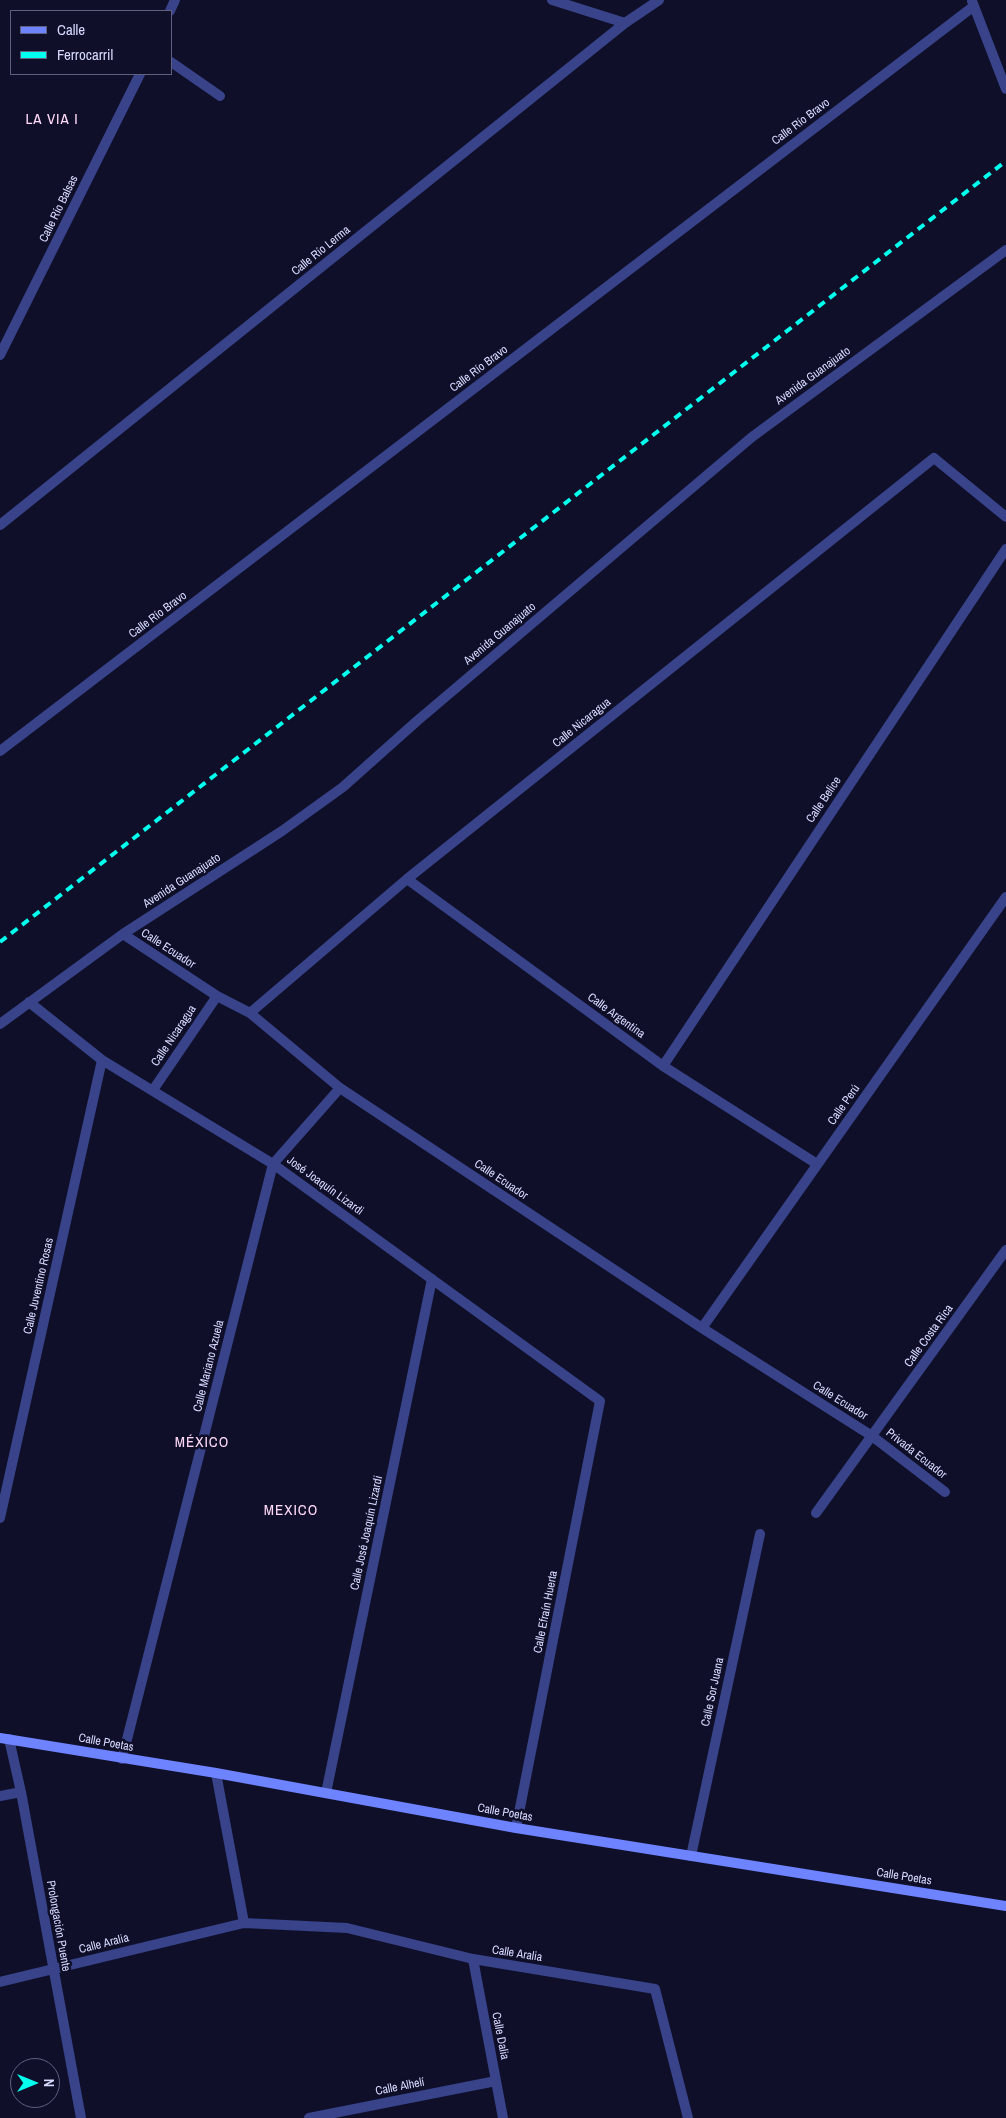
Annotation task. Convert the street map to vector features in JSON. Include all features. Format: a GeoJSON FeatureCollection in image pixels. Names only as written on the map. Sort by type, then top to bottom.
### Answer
{"type":"FeatureCollection","features":[{"type":"Feature","properties":{"kind":"street"},"geometry":{"type":"LineString","coordinates":[[552,0],[624,23]]}},
{"type":"Feature","properties":{"kind":"street","name":"Calle Río Lerma"},"geometry":{"type":"LineString","coordinates":[[0,525],[624,23],[660,0]]}},
{"type":"Feature","properties":{"kind":"street"},"geometry":{"type":"LineString","coordinates":[[973,3],[1006,89]]}},
{"type":"Feature","properties":{"kind":"street","name":"Calle Río Bravo"},"geometry":{"type":"LineString","coordinates":[[0,752],[973,3]]}},
{"type":"Feature","properties":{"kind":"street"},"geometry":{"type":"LineString","coordinates":[[172,63],[220,96]]}},
{"type":"Feature","properties":{"kind":"street","name":"Calle Río Balsas"},"geometry":{"type":"LineString","coordinates":[[0,355],[140,75]]}},
{"type":"Feature","properties":{"kind":"street","name":"Avenida Guanajuato"},"geometry":{"type":"LineString","coordinates":[[0,1024],[123,934],[282,831],[343,787],[417,721],[752,436],[1006,250]]}},
{"type":"Feature","properties":{"kind":"street","name":"Calle Nicaragua"},"geometry":{"type":"LineString","coordinates":[[250,1013],[407,879],[934,458],[1006,518]]}},
{"type":"Feature","properties":{"kind":"street","name":"Calle Belice"},"geometry":{"type":"LineString","coordinates":[[663,1066],[1006,549]]}},
{"type":"Feature","properties":{"kind":"street","name":"Calle Argentina"},"geometry":{"type":"LineString","coordinates":[[407,879],[663,1066],[817,1164]]}},
{"type":"Feature","properties":{"kind":"street","name":"Calle Perú"},"geometry":{"type":"LineString","coordinates":[[702,1328],[1006,897]]}},
{"type":"Feature","properties":{"kind":"street","name":"Calle Ecuador"},"geometry":{"type":"LineString","coordinates":[[123,934],[217,996],[250,1013],[340,1088],[702,1328],[872,1436]]}},
{"type":"Feature","properties":{"kind":"street","name":"Calle Nicaragua"},"geometry":{"type":"LineString","coordinates":[[153,1090],[217,996]]}},
{"type":"Feature","properties":{"kind":"street","name":"José Joaquín Lizardi"},"geometry":{"type":"LineString","coordinates":[[29,1002],[102,1060],[273,1164],[600,1402]]}},
{"type":"Feature","properties":{"kind":"street","name":"Calle Juventino Rosas"},"geometry":{"type":"LineString","coordinates":[[0,1518],[102,1060]]}},
{"type":"Feature","properties":{"kind":"street","name":"Calle Mariano Azuela"},"geometry":{"type":"LineString","coordinates":[[122,1759],[273,1164],[340,1088]]}},
{"type":"Feature","properties":{"kind":"street","name":"Calle Costa Rica"},"geometry":{"type":"LineString","coordinates":[[816,1513],[1006,1250]]}},
{"type":"Feature","properties":{"kind":"street","name":"Calle José Joaquín Lizardi"},"geometry":{"type":"LineString","coordinates":[[326,1793],[432,1278]]}},
{"type":"Feature","properties":{"kind":"street","name":"Calle Efraín Huerta"},"geometry":{"type":"LineString","coordinates":[[516,1828],[600,1402]]}},
{"type":"Feature","properties":{"kind":"street","name":"Privada Ecuador"},"geometry":{"type":"LineString","coordinates":[[872,1436],[945,1492]]}},
{"type":"Feature","properties":{"kind":"street","name":"Calle Sor Juana"},"geometry":{"type":"LineString","coordinates":[[691,1856],[760,1534]]}},
{"type":"Feature","properties":{"kind":"street","name":"Calle Poetas"},"geometry":{"type":"LineString","coordinates":[[4,1739],[216,1773],[516,1828],[1006,1906]]}},
{"type":"Feature","properties":{"kind":"street","name":"Prolongación Puente"},"geometry":{"type":"LineString","coordinates":[[4,1739],[21,1792],[81,2118]]}},
{"type":"Feature","properties":{"kind":"street"},"geometry":{"type":"LineString","coordinates":[[216,1773],[244,1923]]}},
{"type":"Feature","properties":{"kind":"street"},"geometry":{"type":"LineString","coordinates":[[0,1796],[21,1792]]}},
{"type":"Feature","properties":{"kind":"street","name":"Calle Aralia"},"geometry":{"type":"LineString","coordinates":[[0,1982],[244,1923],[347,1928],[473,1959],[655,1989],[688,2118]]}},
{"type":"Feature","properties":{"kind":"street","name":"Calle Dalia"},"geometry":{"type":"LineString","coordinates":[[473,1959],[503,2118]]}},
{"type":"Feature","properties":{"kind":"street","name":"Calle Alhelí"},"geometry":{"type":"LineString","coordinates":[[309,2118],[496,2082]]}},
{"type":"Feature","properties":{"kind":"railway"},"geometry":{"type":"LineString","coordinates":[[0,942],[1006,161]]}},
{"type":"Feature","properties":{"kind":"district","name":"LA VIA I"},"geometry":{"type":"Point","coordinates":[52,120]}},
{"type":"Feature","properties":{"kind":"district","name":"MÉXICO"},"geometry":{"type":"Point","coordinates":[202,1443]}},
{"type":"Feature","properties":{"kind":"district","name":"MEXICO"},"geometry":{"type":"Point","coordinates":[291,1511]}}]}
